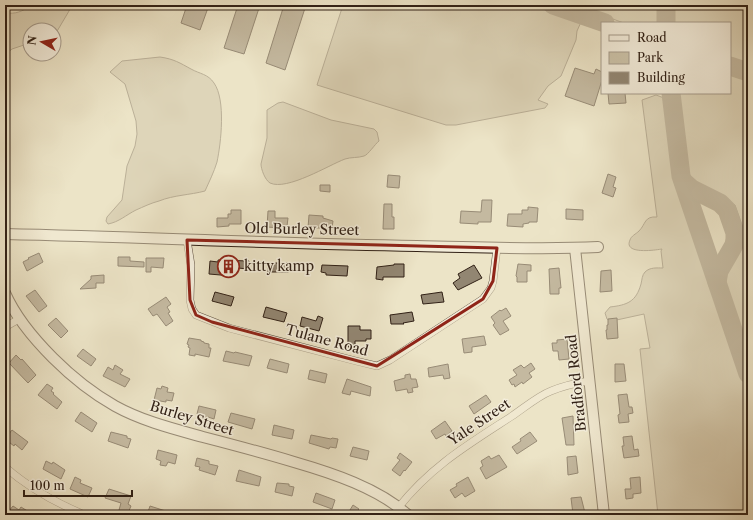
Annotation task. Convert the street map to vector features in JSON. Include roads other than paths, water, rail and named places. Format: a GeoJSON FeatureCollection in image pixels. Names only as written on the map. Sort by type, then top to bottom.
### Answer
{"type":"FeatureCollection","features":[{"type":"Feature","properties":{"kind":"street","name":"Old Burley Street"},"geometry":{"type":"LineString","coordinates":[[5,234],[260,243],[497,248],[598,247]]}},
{"type":"Feature","properties":{"kind":"street","name":"Tulane Road"},"geometry":{"type":"LineString","coordinates":[[187,240],[191,265],[190,300],[192,309],[196,315],[229,328],[377,366],[390,360],[483,298],[491,288],[493,281],[497,248]]}},
{"type":"Feature","properties":{"kind":"street","name":"Bradford Road"},"geometry":{"type":"LineString","coordinates":[[575,248],[604,515]]}},
{"type":"Feature","properties":{"kind":"street","name":"Burley Street"},"geometry":{"type":"LineString","coordinates":[[5,293],[11,306],[38,344],[68,372],[94,393],[116,406],[145,419],[316,468],[353,481],[384,498],[408,515]]}},
{"type":"Feature","properties":{"kind":"street"},"geometry":{"type":"LineString","coordinates":[[5,327],[20,319]]}},
{"type":"Feature","properties":{"kind":"street","name":"Yale Street"},"geometry":{"type":"LineString","coordinates":[[398,508],[412,490],[440,464],[481,436],[549,391],[589,381]]}},
{"type":"Feature","properties":{"kind":"street"},"geometry":{"type":"LineString","coordinates":[[5,467],[32,488],[85,515]]}},
{"type":"Feature","properties":{"kind":"place","name":"kitty kamp"},"geometry":{"type":"Point","coordinates":[229,266]}}]}
